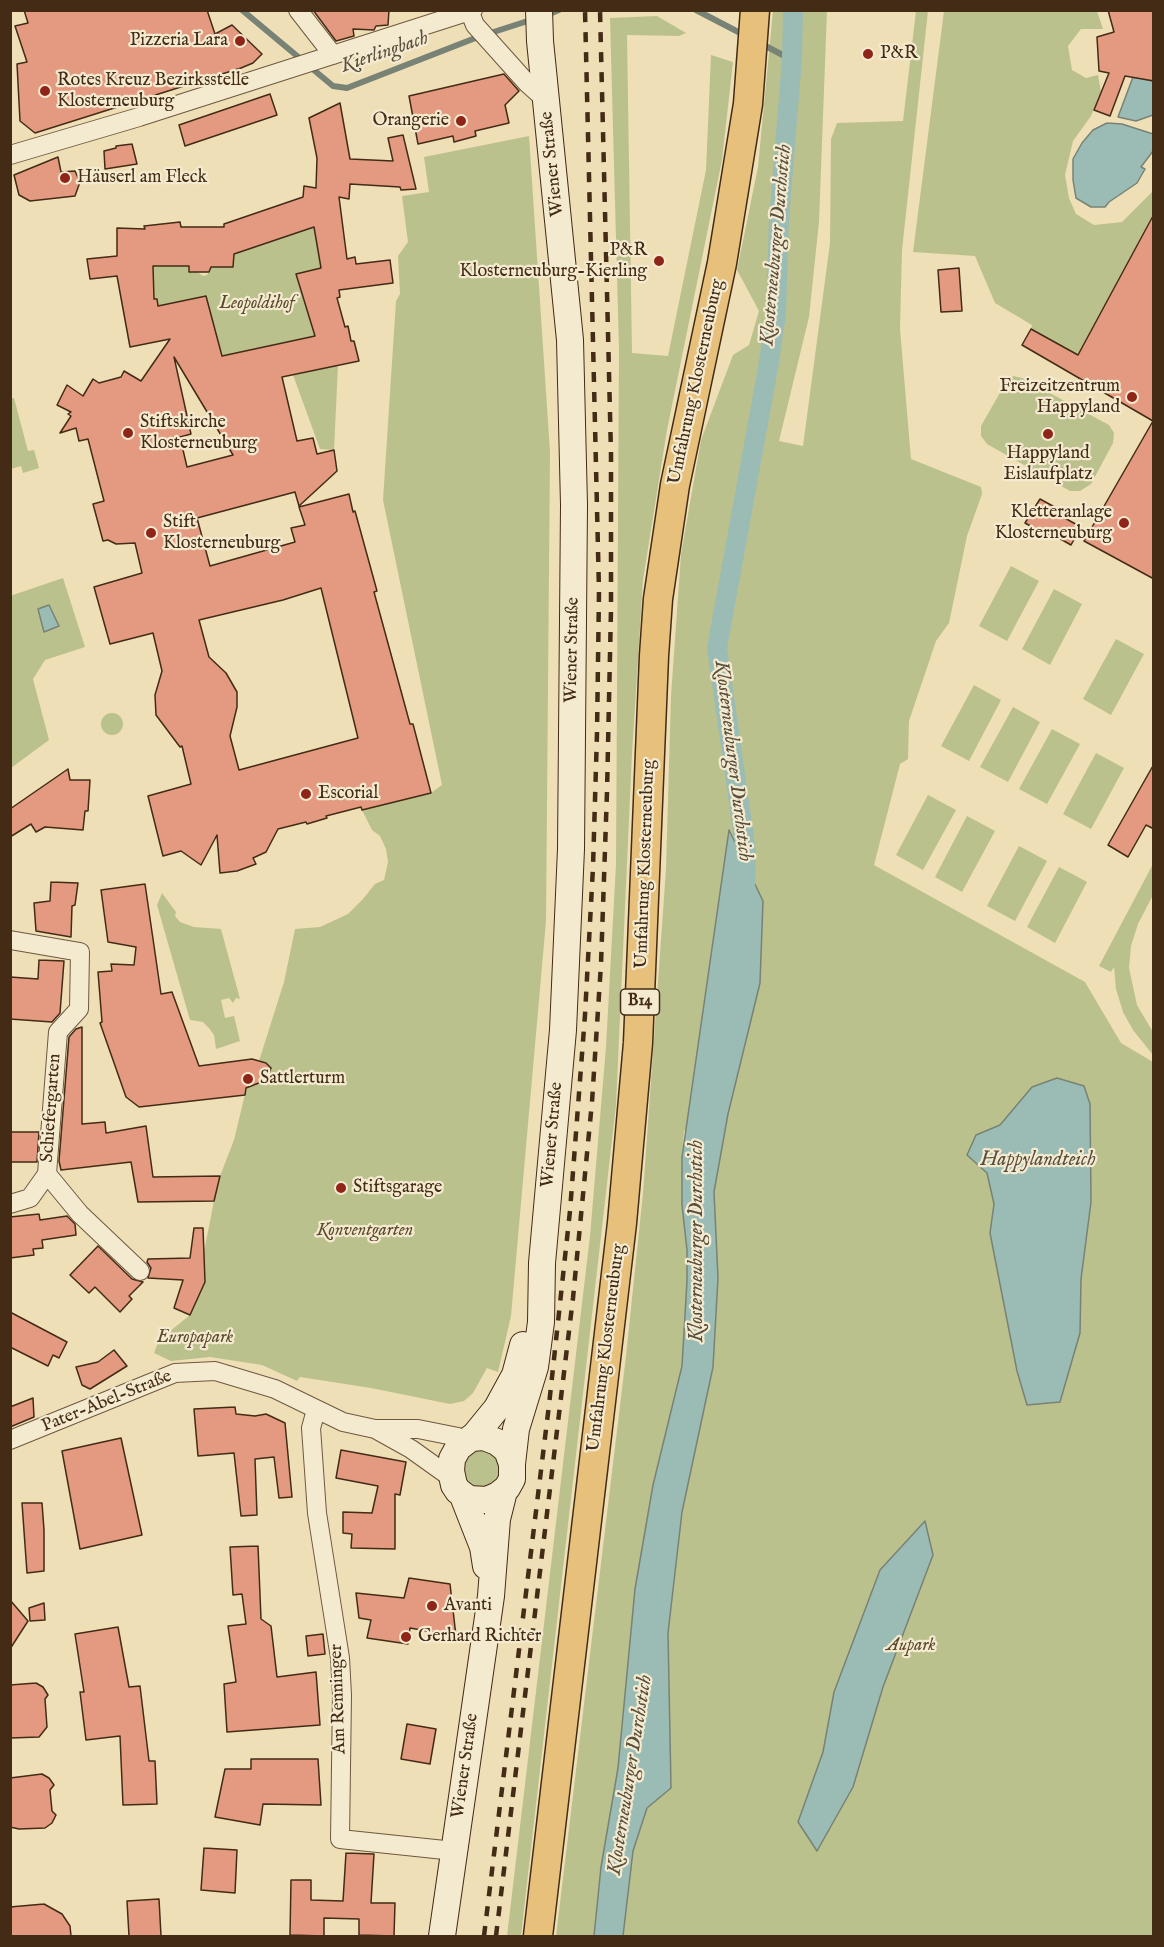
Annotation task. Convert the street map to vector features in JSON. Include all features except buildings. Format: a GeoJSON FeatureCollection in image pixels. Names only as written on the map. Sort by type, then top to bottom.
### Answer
{"type":"FeatureCollection","features":[{"type":"Feature","properties":{"kind":"main road","name":"Umfahrung Klosterneuburg"},"geometry":{"type":"LineString","coordinates":[[538,1936],[622,1223],[638,1043],[658,599],[675,485],[722,263],[748,104],[755,11]]}},
{"type":"Feature","properties":{"kind":"street"},"geometry":{"type":"LineString","coordinates":[[298,10],[327,57]]}},
{"type":"Feature","properties":{"kind":"street","name":"Wiener Straße"},"geometry":{"type":"LineString","coordinates":[[442,1936],[491,1596],[497,1519],[504,1491],[512,1479],[516,1429],[535,1367],[541,1322],[540,1289],[563,1030],[571,849],[574,505],[570,340],[540,41],[539,10]]}},
{"type":"Feature","properties":{"kind":"street"},"geometry":{"type":"LineString","coordinates":[[11,148],[139,117],[327,57],[430,18],[472,15],[527,83],[547,101]]}},
{"type":"Feature","properties":{"kind":"street","name":"Schiefergarten"},"geometry":{"type":"LineString","coordinates":[[10,940],[80,952],[79,1009],[58,1032],[48,1174],[80,1215],[140,1271]]}},
{"type":"Feature","properties":{"kind":"street"},"geometry":{"type":"LineString","coordinates":[[10,1204],[30,1198],[48,1174]]}},
{"type":"Feature","properties":{"kind":"street","name":"Wiener Straße"},"geometry":{"type":"LineString","coordinates":[[491,1596],[483,1547],[451,1471],[452,1459],[458,1448],[498,1408],[515,1375],[532,1305],[540,1289]]}},
{"type":"Feature","properties":{"kind":"street","name":"Pater-Abel-Straße"},"geometry":{"type":"LineString","coordinates":[[10,1440],[175,1373],[215,1371],[275,1389],[343,1422],[375,1429],[418,1430],[469,1439]]}},
{"type":"Feature","properties":{"kind":"street","name":"Am Renninger"},"geometry":{"type":"LineString","coordinates":[[316,1410],[311,1428],[317,1513],[340,1659],[342,1695],[340,1839],[454,1851]]}},
{"type":"Feature","properties":{"kind":"street","name":"Pater-Abel-Straße"},"geometry":{"type":"LineString","coordinates":[[375,1429],[419,1454],[458,1488]]}},
{"type":"Feature","properties":{"kind":"street"},"geometry":{"type":"LineString","coordinates":[[469,1439],[484,1437],[497,1442],[507,1450],[512,1464]]}},
{"type":"Feature","properties":{"kind":"street"},"geometry":{"type":"LineString","coordinates":[[458,1488],[482,1501],[504,1491]]}},
{"type":"Feature","properties":{"kind":"green space","name":"Aupark"},"geometry":{"type":"Polygon","coordinates":[[[773,11],[827,11],[819,222],[809,317],[779,441],[803,446],[830,243],[831,139],[837,123],[903,121],[916,11],[928,11],[902,250],[900,329],[911,459],[981,487],[982,494],[967,536],[949,623],[936,641],[909,721],[908,759],[900,764],[874,865],[1085,982],[1121,1043],[1153,1062],[1153,1936],[623,1936],[633,1851],[647,1808],[671,1788],[668,1633],[682,1512],[713,1367],[718,1278],[714,1192],[728,1114],[684,1131],[682,1205],[687,1250],[687,1281],[682,1366],[653,1485],[635,1589],[618,1768],[601,1867],[594,1936],[556,1936],[626,1356],[643,1193],[666,869],[671,696],[681,554],[701,440],[733,355],[749,345],[759,311],[737,270],[758,167],[773,11]]]}},
{"type":"Feature","properties":{"kind":"green space"},"geometry":{"type":"Polygon","coordinates":[[[944,11],[1097,11],[1103,29],[1081,29],[1068,46],[1072,70],[1086,78],[1098,75],[1101,92],[1091,116],[1073,141],[1065,175],[1069,198],[1076,214],[1094,225],[1122,222],[1153,191],[1153,214],[1078,355],[1031,329],[1032,325],[995,303],[975,256],[913,252],[944,11]]]}},
{"type":"Feature","properties":{"kind":"green space"},"geometry":{"type":"Polygon","coordinates":[[[657,16],[686,33],[679,36],[627,35],[632,353],[668,356],[706,170],[711,55],[733,62],[722,160],[667,430],[643,580],[632,754],[616,1105],[521,1936],[507,1936],[590,1236],[606,1047],[616,864],[619,349],[610,18],[657,16]]]}},
{"type":"Feature","properties":{"kind":"green space","name":"Konventgarten"},"geometry":{"type":"Polygon","coordinates":[[[529,136],[550,452],[546,921],[511,1316],[498,1372],[487,1368],[473,1393],[464,1401],[450,1404],[300,1377],[297,1381],[262,1365],[210,1357],[171,1361],[154,1353],[159,1340],[190,1315],[205,1282],[204,1252],[220,1176],[234,1140],[247,1086],[254,1086],[263,1081],[271,1068],[267,1063],[259,1061],[284,982],[295,929],[320,927],[348,914],[375,884],[384,880],[388,862],[386,849],[380,836],[372,830],[362,810],[431,793],[442,785],[383,500],[396,301],[400,294],[398,256],[408,242],[402,196],[429,192],[424,157],[529,136]]]}},
{"type":"Feature","properties":{"kind":"green space","name":"Leopoldihof"},"geometry":{"type":"Polygon","coordinates":[[[314,227],[321,268],[296,275],[315,336],[222,356],[206,296],[158,307],[154,299],[153,266],[189,266],[203,276],[207,275],[210,270],[208,267],[234,254],[314,227]]]}},
{"type":"Feature","properties":{"kind":"green space"},"geometry":{"type":"Polygon","coordinates":[[[338,365],[334,450],[320,449],[293,375],[338,365]]]}},
{"type":"Feature","properties":{"kind":"green space","name":"Happyland Eislaufplatz"},"geometry":{"type":"Polygon","coordinates":[[[1013,376],[1022,378],[1109,425],[1114,433],[1113,443],[1091,484],[1080,491],[1070,491],[987,444],[981,436],[981,426],[1006,382],[1013,376]]]}},
{"type":"Feature","properties":{"kind":"green space"},"geometry":{"type":"Polygon","coordinates":[[[14,398],[28,451],[34,450],[39,468],[23,473],[21,466],[11,469],[10,399],[14,398]]]}},
{"type":"Feature","properties":{"kind":"green space"},"geometry":{"type":"Polygon","coordinates":[[[1011,566],[1039,581],[1007,641],[979,626],[1011,566]]]}},
{"type":"Feature","properties":{"kind":"green space"},"geometry":{"type":"Polygon","coordinates":[[[63,578],[85,647],[45,660],[33,679],[49,740],[11,768],[10,596],[63,578]]]}},
{"type":"Feature","properties":{"kind":"green space"},"geometry":{"type":"Polygon","coordinates":[[[1054,589],[1082,604],[1050,665],[1022,649],[1054,589]]]}},
{"type":"Feature","properties":{"kind":"green space"},"geometry":{"type":"Polygon","coordinates":[[[1116,639],[1144,654],[1111,715],[1083,699],[1116,639]]]}},
{"type":"Feature","properties":{"kind":"green space"},"geometry":{"type":"Polygon","coordinates":[[[974,685],[1001,700],[969,761],[941,746],[974,685]]]}},
{"type":"Feature","properties":{"kind":"green space"},"geometry":{"type":"Polygon","coordinates":[[[1013,707],[1040,722],[1008,782],[980,767],[1013,707]]]}},
{"type":"Feature","properties":{"kind":"green space"},"geometry":{"type":"Polygon","coordinates":[[[112,713],[120,716],[123,724],[120,732],[112,735],[104,732],[101,724],[104,716],[112,713]]]}},
{"type":"Feature","properties":{"kind":"green space"},"geometry":{"type":"Polygon","coordinates":[[[1052,729],[1080,744],[1047,804],[1019,789],[1052,729]]]}},
{"type":"Feature","properties":{"kind":"green space"},"geometry":{"type":"Polygon","coordinates":[[[1096,753],[1124,768],[1091,829],[1063,814],[1096,753]]]}},
{"type":"Feature","properties":{"kind":"green space"},"geometry":{"type":"Polygon","coordinates":[[[928,795],[956,810],[923,870],[896,855],[928,795]]]}},
{"type":"Feature","properties":{"kind":"green space"},"geometry":{"type":"Polygon","coordinates":[[[967,816],[995,831],[962,892],[935,877],[967,816]]]}},
{"type":"Feature","properties":{"kind":"green space"},"geometry":{"type":"Polygon","coordinates":[[[1019,846],[1047,861],[1015,921],[987,906],[1019,846]]]}},
{"type":"Feature","properties":{"kind":"green space"},"geometry":{"type":"Polygon","coordinates":[[[1153,864],[1153,895],[1138,924],[1131,946],[1129,968],[1137,1005],[1153,1032],[1153,1055],[1133,1030],[1123,1012],[1116,989],[1114,967],[1111,972],[1099,966],[1153,864]]]}},
{"type":"Feature","properties":{"kind":"green space"},"geometry":{"type":"Polygon","coordinates":[[[1059,867],[1087,882],[1055,943],[1027,927],[1059,867]]]}},
{"type":"Feature","properties":{"kind":"green space"},"geometry":{"type":"Polygon","coordinates":[[[162,893],[176,912],[175,916],[180,922],[194,927],[221,929],[240,999],[236,998],[233,1003],[229,998],[221,1000],[225,1018],[234,1016],[240,1041],[216,1049],[214,1035],[209,1028],[203,1022],[190,1020],[157,905],[162,893]]]}},
{"type":"Feature","properties":{"kind":"green space"},"geometry":{"type":"Polygon","coordinates":[[[481,1450],[494,1456],[500,1469],[494,1482],[481,1488],[468,1482],[462,1469],[468,1456],[481,1450]]]}},
{"type":"Feature","properties":{"kind":"water"},"geometry":{"type":"Polygon","coordinates":[[[1133,77],[1153,81],[1153,115],[1136,121],[1118,117],[1133,77]]]}},
{"type":"Feature","properties":{"kind":"water"},"geometry":{"type":"Polygon","coordinates":[[[1107,123],[1122,124],[1153,134],[1153,151],[1141,167],[1145,169],[1137,183],[1105,207],[1091,207],[1076,198],[1073,159],[1093,130],[1107,123]]]}},
{"type":"Feature","properties":{"kind":"water"},"geometry":{"type":"Polygon","coordinates":[[[49,605],[59,626],[44,632],[38,609],[49,605]]]}},
{"type":"Feature","properties":{"kind":"water"},"geometry":{"type":"Polygon","coordinates":[[[729,830],[763,901],[760,983],[728,1114],[714,1192],[718,1278],[713,1367],[682,1512],[668,1633],[671,1788],[647,1808],[633,1851],[623,1936],[594,1936],[601,1867],[618,1768],[635,1589],[653,1485],[682,1366],[687,1250],[682,1205],[682,1157],[729,830]]]}},
{"type":"Feature","properties":{"kind":"water","name":"Happylandteich"},"geometry":{"type":"Polygon","coordinates":[[[1057,1078],[1084,1086],[1090,1104],[1091,1202],[1081,1279],[1080,1333],[1060,1402],[1027,1405],[1017,1371],[990,1233],[994,1204],[987,1173],[967,1155],[976,1135],[1000,1125],[1032,1087],[1057,1078]]]}},
{"type":"Feature","properties":{"kind":"water"},"geometry":{"type":"Polygon","coordinates":[[[925,1521],[933,1555],[883,1687],[853,1787],[817,1851],[798,1822],[823,1752],[834,1692],[880,1570],[925,1521]]]}},
{"type":"Feature","properties":{"kind":"waterway","name":"Kierlingbach"},"geometry":{"type":"LineString","coordinates":[[242,10],[333,86],[347,88],[478,37],[534,19]]}},
{"type":"Feature","properties":{"kind":"waterway","name":"Kierlingbach"},"geometry":{"type":"LineString","coordinates":[[547,15],[559,10]]}},
{"type":"Feature","properties":{"kind":"waterway","name":"Kierlingbach"},"geometry":{"type":"LineString","coordinates":[[696,10],[746,36]]}},
{"type":"Feature","properties":{"kind":"waterway","name":"Klosterneuburger Durchstich"},"geometry":{"type":"LineString","coordinates":[[745,891],[746,852],[717,648],[776,314],[779,219],[792,60],[793,10]]}},
{"type":"Feature","properties":{"kind":"waterway","name":"Kierlingbach"},"geometry":{"type":"LineString","coordinates":[[760,43],[792,60]]}},
{"type":"Feature","properties":{"kind":"railway"},"geometry":{"type":"LineString","coordinates":[[484,1936],[549,1405],[570,1211],[585,1015],[593,867],[599,591],[585,10]]}},
{"type":"Feature","properties":{"kind":"railway"},"geometry":{"type":"LineString","coordinates":[[496,1936],[573,1298],[592,1102],[601,964],[611,609],[611,454],[600,10]]}},
{"type":"Feature","properties":{"kind":"place","name":"Pizzeria Lara"},"geometry":{"type":"Point","coordinates":[240,41]}},
{"type":"Feature","properties":{"kind":"place","name":"P&R"},"geometry":{"type":"Point","coordinates":[868,54]}},
{"type":"Feature","properties":{"kind":"place","name":"Rotes Kreuz Bezirksstelle Klosterneuburg"},"geometry":{"type":"Point","coordinates":[45,91]}},
{"type":"Feature","properties":{"kind":"place","name":"Orangerie"},"geometry":{"type":"Point","coordinates":[461,121]}},
{"type":"Feature","properties":{"kind":"place","name":"Häuserl am Fleck"},"geometry":{"type":"Point","coordinates":[65,178]}},
{"type":"Feature","properties":{"kind":"place","name":"P&R Klosterneuburg-Kierling"},"geometry":{"type":"Point","coordinates":[659,261]}},
{"type":"Feature","properties":{"kind":"place","name":"Freizeitzentrum Happyland"},"geometry":{"type":"Point","coordinates":[1132,397]}},
{"type":"Feature","properties":{"kind":"place","name":"Stiftskirche Klosterneuburg"},"geometry":{"type":"Point","coordinates":[128,433]}},
{"type":"Feature","properties":{"kind":"place","name":"Happyland Eislaufplatz"},"geometry":{"type":"Point","coordinates":[1048,434]}},
{"type":"Feature","properties":{"kind":"place","name":"Kletteranlage Klosterneuburg"},"geometry":{"type":"Point","coordinates":[1124,523]}},
{"type":"Feature","properties":{"kind":"place","name":"Stift Klosterneuburg"},"geometry":{"type":"Point","coordinates":[151,533]}},
{"type":"Feature","properties":{"kind":"place","name":"Escorial"},"geometry":{"type":"Point","coordinates":[306,794]}},
{"type":"Feature","properties":{"kind":"place","name":"Sattlerturm"},"geometry":{"type":"Point","coordinates":[248,1079]}},
{"type":"Feature","properties":{"kind":"place","name":"Stiftsgarage"},"geometry":{"type":"Point","coordinates":[341,1188]}},
{"type":"Feature","properties":{"kind":"place","name":"Avanti"},"geometry":{"type":"Point","coordinates":[432,1606]}},
{"type":"Feature","properties":{"kind":"place","name":"Gerhard Richter"},"geometry":{"type":"Point","coordinates":[406,1637]}},
{"type":"Feature","properties":{"kind":"park label","name":"Europapark"},"geometry":{"type":"Point","coordinates":[195,1338]}}]}
